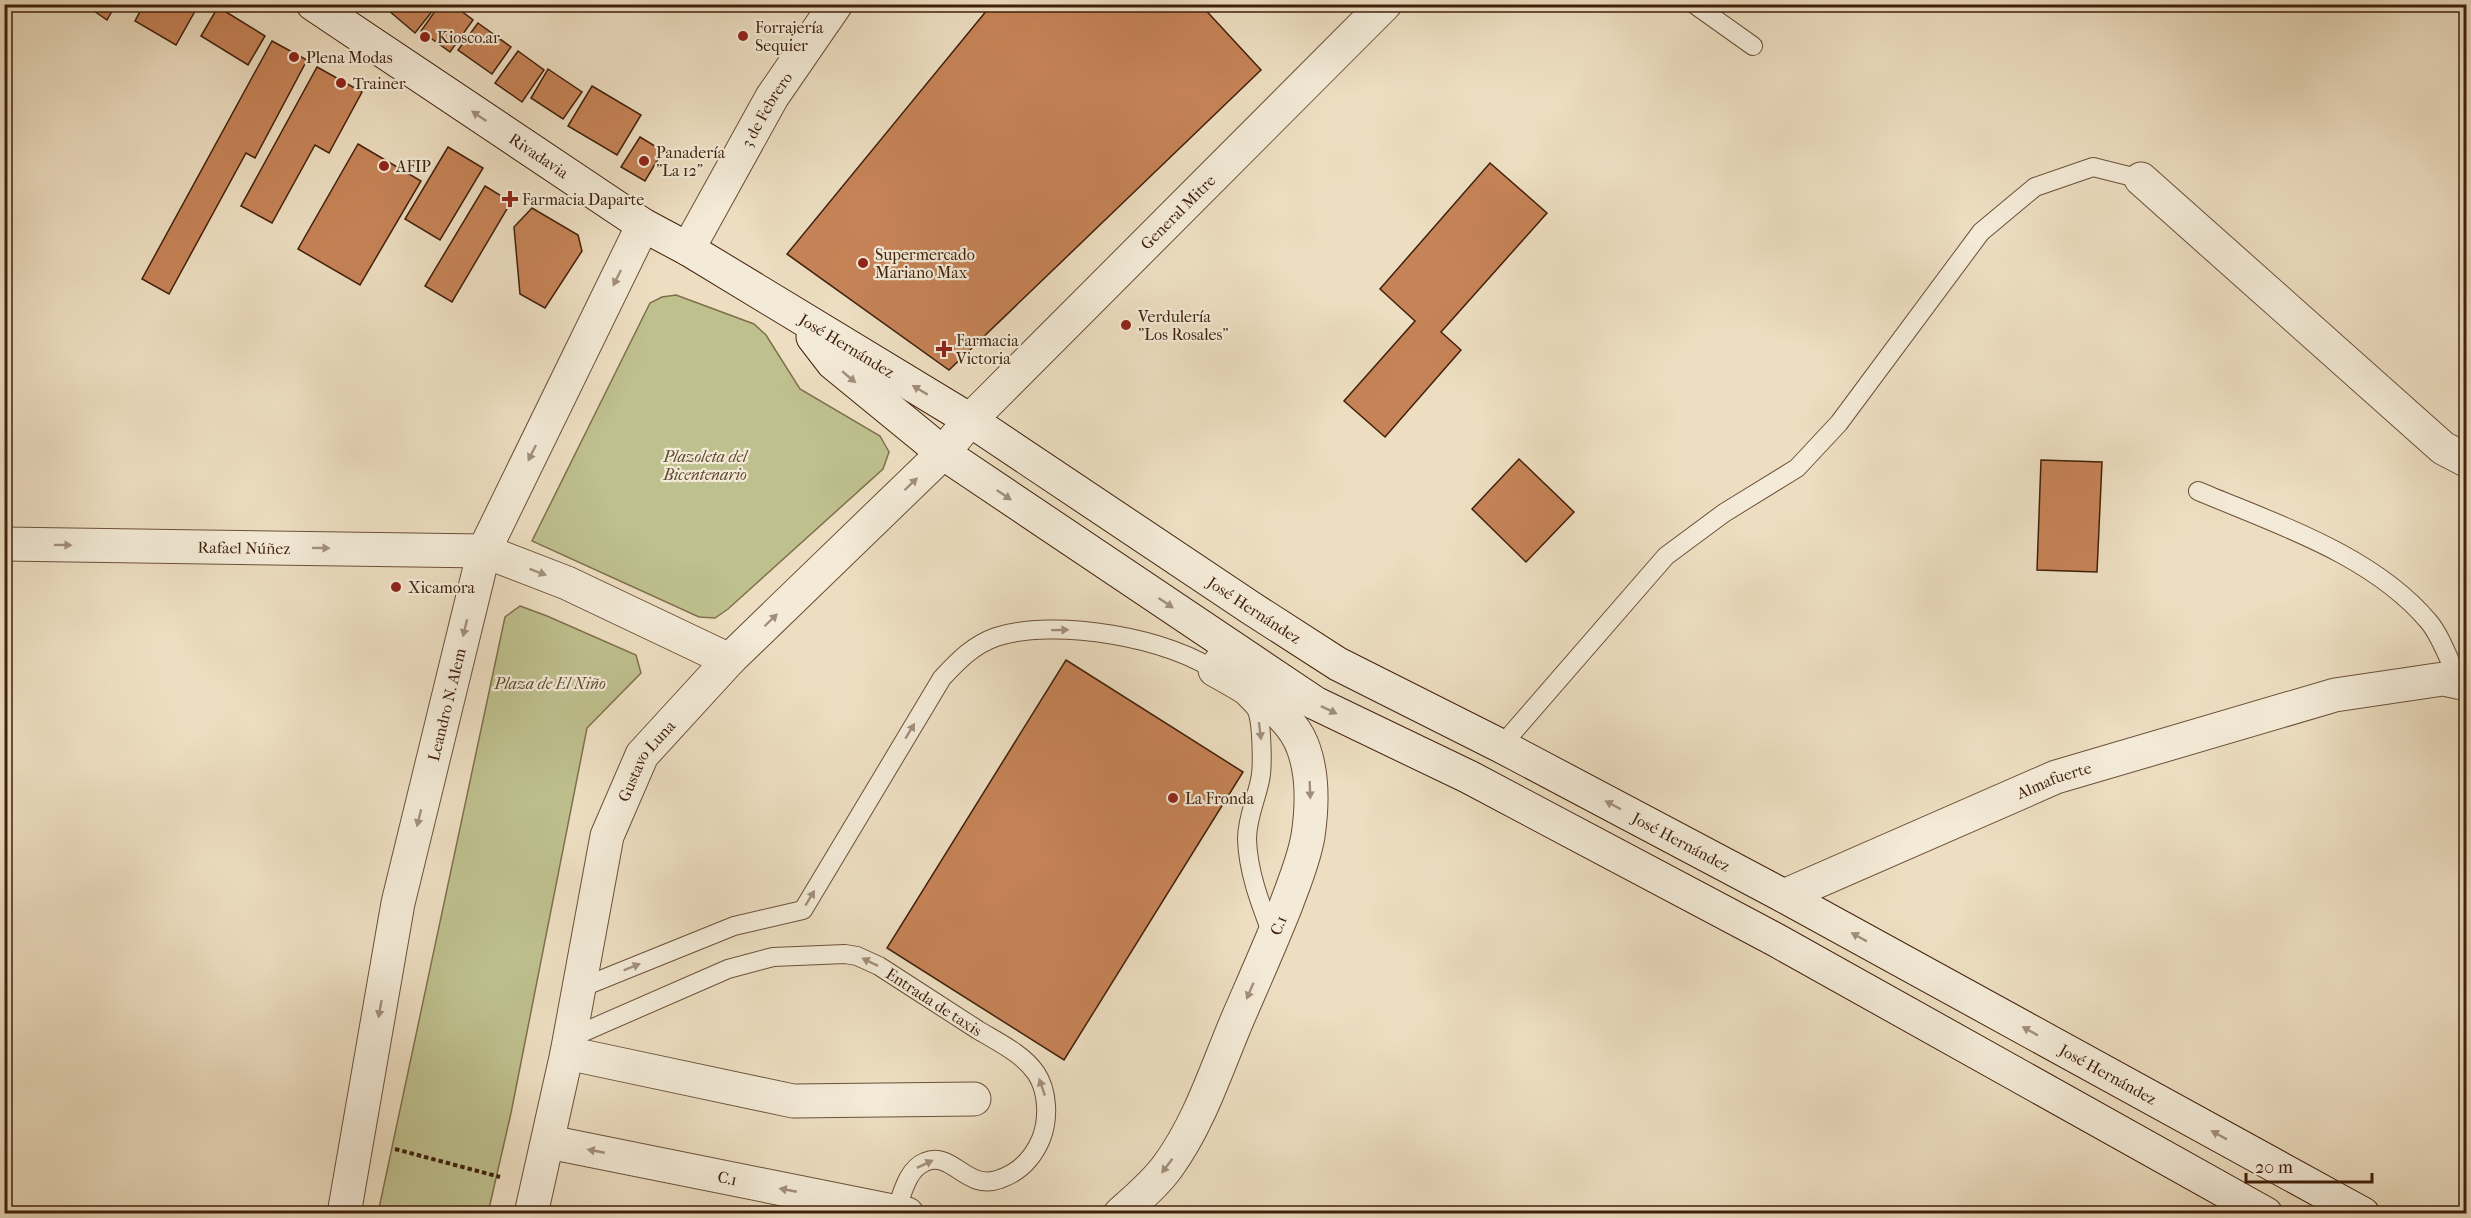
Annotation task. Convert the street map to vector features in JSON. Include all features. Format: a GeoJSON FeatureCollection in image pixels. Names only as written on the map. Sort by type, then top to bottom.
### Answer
{"type":"FeatureCollection","features":[{"type":"Feature","properties":{"kind":"street","name":"Rivadavia"},"geometry":{"type":"LineString","coordinates":[[313,4],[643,225],[688,249],[798,317]]}},
{"type":"Feature","properties":{"kind":"street","name":"3 de Febrero"},"geometry":{"type":"LineString","coordinates":[[688,249],[772,97],[836,4]]}},
{"type":"Feature","properties":{"kind":"street","name":"General Mitre"},"geometry":{"type":"LineString","coordinates":[[970,420],[1385,4]]}},
{"type":"Feature","properties":{"kind":"street"},"geometry":{"type":"LineString","coordinates":[[2141,179],[2443,448],[2466,460]]}},
{"type":"Feature","properties":{"kind":"street","name":"Leandro N. Alem"},"geometry":{"type":"LineString","coordinates":[[344,1214],[398,903],[484,551],[643,225]]}},
{"type":"Feature","properties":{"kind":"street","name":"José Hernández"},"geometry":{"type":"LineString","coordinates":[[798,317],[970,420],[1338,664],[1501,746],[1784,896],[2363,1214]]}},
{"type":"Feature","properties":{"kind":"street","name":"José Hernández"},"geometry":{"type":"LineString","coordinates":[[798,317],[833,363],[943,453],[1223,658],[1468,777],[1776,940],[2266,1214]]}},
{"type":"Feature","properties":{"kind":"street","name":"Gustavo Luna"},"geometry":{"type":"LineString","coordinates":[[533,1200],[549,1142],[607,836],[642,755],[729,660],[943,453],[970,420]]}},
{"type":"Feature","properties":{"kind":"street","name":"Rafael Núñez"},"geometry":{"type":"LineString","coordinates":[[4,544],[484,551]]}},
{"type":"Feature","properties":{"kind":"street"},"geometry":{"type":"LineString","coordinates":[[484,551],[567,583],[729,660]]}},
{"type":"Feature","properties":{"kind":"street","name":"C.1"},"geometry":{"type":"LineString","coordinates":[[1120,1214],[1168,1167],[1193,1124],[1273,937],[1298,873],[1308,836],[1311,797],[1309,768],[1300,740],[1282,716],[1245,688],[1223,658]]}},
{"type":"Feature","properties":{"kind":"street","name":"Almafuerte"},"geometry":{"type":"LineString","coordinates":[[1784,896],[2056,777],[2335,694],[2443,679],[2463,684]]}},
{"type":"Feature","properties":{"kind":"street"},"geometry":{"type":"LineString","coordinates":[[568,1045],[793,1101],[974,1099]]}},
{"type":"Feature","properties":{"kind":"street","name":"C.1"},"geometry":{"type":"LineString","coordinates":[[549,1142],[902,1212]]}},
{"type":"Feature","properties":{"kind":"lane"},"geometry":{"type":"LineString","coordinates":[[1694,4],[1753,45]]}},
{"type":"Feature","properties":{"kind":"lane"},"geometry":{"type":"LineString","coordinates":[[1501,746],[1666,556],[1724,513],[1797,468],[1832,430],[1981,232],[2035,187],[2093,167],[2141,179]]}},
{"type":"Feature","properties":{"kind":"lane"},"geometry":{"type":"LineString","coordinates":[[2198,491],[2321,543],[2389,584],[2430,623],[2463,684]]}},
{"type":"Feature","properties":{"kind":"lane"},"geometry":{"type":"LineString","coordinates":[[578,989],[734,926],[803,910],[942,678],[964,654],[995,638],[1025,631],[1070,630],[1117,635],[1170,650],[1223,658],[1237,688],[1257,711],[1261,742],[1260,779],[1250,809],[1247,837],[1250,867],[1273,937]]}},
{"type":"Feature","properties":{"kind":"lane","name":"Entrada de taxis"},"geometry":{"type":"LineString","coordinates":[[568,1045],[728,969],[772,957],[844,954],[867,960],[1024,1059],[1043,1084],[1046,1097],[1044,1133],[1027,1163],[1015,1172],[990,1182],[969,1178],[945,1161],[936,1159],[927,1161],[919,1165],[911,1174],[902,1212]]}},
{"type":"Feature","properties":{"kind":"path"},"geometry":{"type":"LineString","coordinates":[[358,1140],[533,1200]]}},
{"type":"Feature","properties":{"kind":"green space","name":"Plazoleta del Bicentenario"},"geometry":{"type":"Polygon","coordinates":[[[676,295],[754,324],[766,335],[800,389],[880,436],[889,452],[883,469],[728,609],[715,618],[699,617],[532,541],[650,303],[662,297],[676,295]]]}},
{"type":"Feature","properties":{"kind":"green space","name":"Plaza de El Niño"},"geometry":{"type":"Polygon","coordinates":[[[520,606],[636,655],[641,673],[587,728],[511,1113],[488,1213],[378,1213],[505,617],[520,606]]]}},
{"type":"Feature","properties":{"kind":"building"},"geometry":{"type":"Polygon","coordinates":[[[30,4],[45,4],[41,11],[30,4]]]}},
{"type":"Feature","properties":{"kind":"building"},"geometry":{"type":"Polygon","coordinates":[[[84,4],[116,4],[107,20],[84,4]]]}},
{"type":"Feature","properties":{"kind":"building"},"geometry":{"type":"Polygon","coordinates":[[[144,4],[199,4],[176,45],[135,21],[144,4]]]}},
{"type":"Feature","properties":{"kind":"building"},"geometry":{"type":"Polygon","coordinates":[[[381,4],[438,4],[415,33],[381,4]]]}},
{"type":"Feature","properties":{"kind":"building"},"geometry":{"type":"Polygon","coordinates":[[[440,4],[452,4],[473,20],[450,52],[421,31],[440,4]]]}},
{"type":"Feature","properties":{"kind":"building"},"geometry":{"type":"Polygon","coordinates":[[[992,4],[1200,4],[1261,70],[949,370],[787,254],[992,4]]]}},
{"type":"Feature","properties":{"kind":"building"},"geometry":{"type":"Polygon","coordinates":[[[218,7],[265,36],[248,65],[201,36],[218,7]]]}},
{"type":"Feature","properties":{"kind":"building"},"geometry":{"type":"Polygon","coordinates":[[[478,23],[511,47],[492,74],[458,50],[478,23]]]}},
{"type":"Feature","properties":{"kind":"building"},"geometry":{"type":"Polygon","coordinates":[[[272,41],[307,60],[255,158],[246,153],[169,294],[142,279],[272,41]]]}},
{"type":"Feature","properties":{"kind":"building"},"geometry":{"type":"Polygon","coordinates":[[[518,51],[544,70],[522,102],[495,83],[518,51]]]}},
{"type":"Feature","properties":{"kind":"building"},"geometry":{"type":"Polygon","coordinates":[[[317,67],[362,92],[329,153],[315,145],[272,223],[241,206],[317,67]]]}},
{"type":"Feature","properties":{"kind":"building"},"geometry":{"type":"Polygon","coordinates":[[[548,69],[582,92],[563,119],[531,98],[548,69]]]}},
{"type":"Feature","properties":{"kind":"building"},"geometry":{"type":"Polygon","coordinates":[[[592,86],[641,115],[617,155],[568,126],[592,86]]]}},
{"type":"Feature","properties":{"kind":"building"},"geometry":{"type":"Polygon","coordinates":[[[640,137],[663,151],[645,181],[621,167],[640,137]]]}},
{"type":"Feature","properties":{"kind":"building"},"geometry":{"type":"Polygon","coordinates":[[[358,144],[421,181],[360,285],[298,249],[358,144]]]}},
{"type":"Feature","properties":{"kind":"building"},"geometry":{"type":"Polygon","coordinates":[[[448,147],[483,168],[440,240],[405,219],[448,147]]]}},
{"type":"Feature","properties":{"kind":"building"},"geometry":{"type":"Polygon","coordinates":[[[1490,163],[1547,213],[1441,332],[1461,350],[1385,437],[1344,401],[1415,321],[1380,289],[1490,163]]]}},
{"type":"Feature","properties":{"kind":"building"},"geometry":{"type":"Polygon","coordinates":[[[485,186],[511,202],[452,302],[425,286],[485,186]]]}},
{"type":"Feature","properties":{"kind":"building"},"geometry":{"type":"Polygon","coordinates":[[[532,208],[578,235],[582,251],[545,308],[520,294],[514,227],[532,208]]]}},
{"type":"Feature","properties":{"kind":"building"},"geometry":{"type":"Polygon","coordinates":[[[1519,459],[1574,512],[1526,562],[1472,509],[1519,459]]]}},
{"type":"Feature","properties":{"kind":"building"},"geometry":{"type":"Polygon","coordinates":[[[2041,460],[2102,462],[2097,572],[2037,570],[2041,460]]]}},
{"type":"Feature","properties":{"kind":"building"},"geometry":{"type":"Polygon","coordinates":[[[1066,660],[1243,772],[1064,1060],[887,948],[1066,660]]]}},
{"type":"Feature","properties":{"kind":"place","name":"Forrajería Sequier"},"geometry":{"type":"Point","coordinates":[743,36]}},
{"type":"Feature","properties":{"kind":"place","name":"Kiosco.ar"},"geometry":{"type":"Point","coordinates":[425,37]}},
{"type":"Feature","properties":{"kind":"place","name":"Plena Modas"},"geometry":{"type":"Point","coordinates":[294,57]}},
{"type":"Feature","properties":{"kind":"place","name":"Trainer"},"geometry":{"type":"Point","coordinates":[341,83]}},
{"type":"Feature","properties":{"kind":"place","name":"Panadería \"La 12\""},"geometry":{"type":"Point","coordinates":[644,161]}},
{"type":"Feature","properties":{"kind":"place","name":"AFIP"},"geometry":{"type":"Point","coordinates":[384,166]}},
{"type":"Feature","properties":{"kind":"place","name":"Farmacia Daparte"},"geometry":{"type":"Point","coordinates":[510,199]}},
{"type":"Feature","properties":{"kind":"place","name":"Supermercado Mariano Max"},"geometry":{"type":"Point","coordinates":[863,263]}},
{"type":"Feature","properties":{"kind":"place","name":"Verdulería \"Los Rosales\""},"geometry":{"type":"Point","coordinates":[1126,325]}},
{"type":"Feature","properties":{"kind":"place","name":"Farmacia Victoria"},"geometry":{"type":"Point","coordinates":[944,349]}},
{"type":"Feature","properties":{"kind":"place","name":"Xicamora"},"geometry":{"type":"Point","coordinates":[396,587]}},
{"type":"Feature","properties":{"kind":"place","name":"La Fronda"},"geometry":{"type":"Point","coordinates":[1173,798]}}]}
